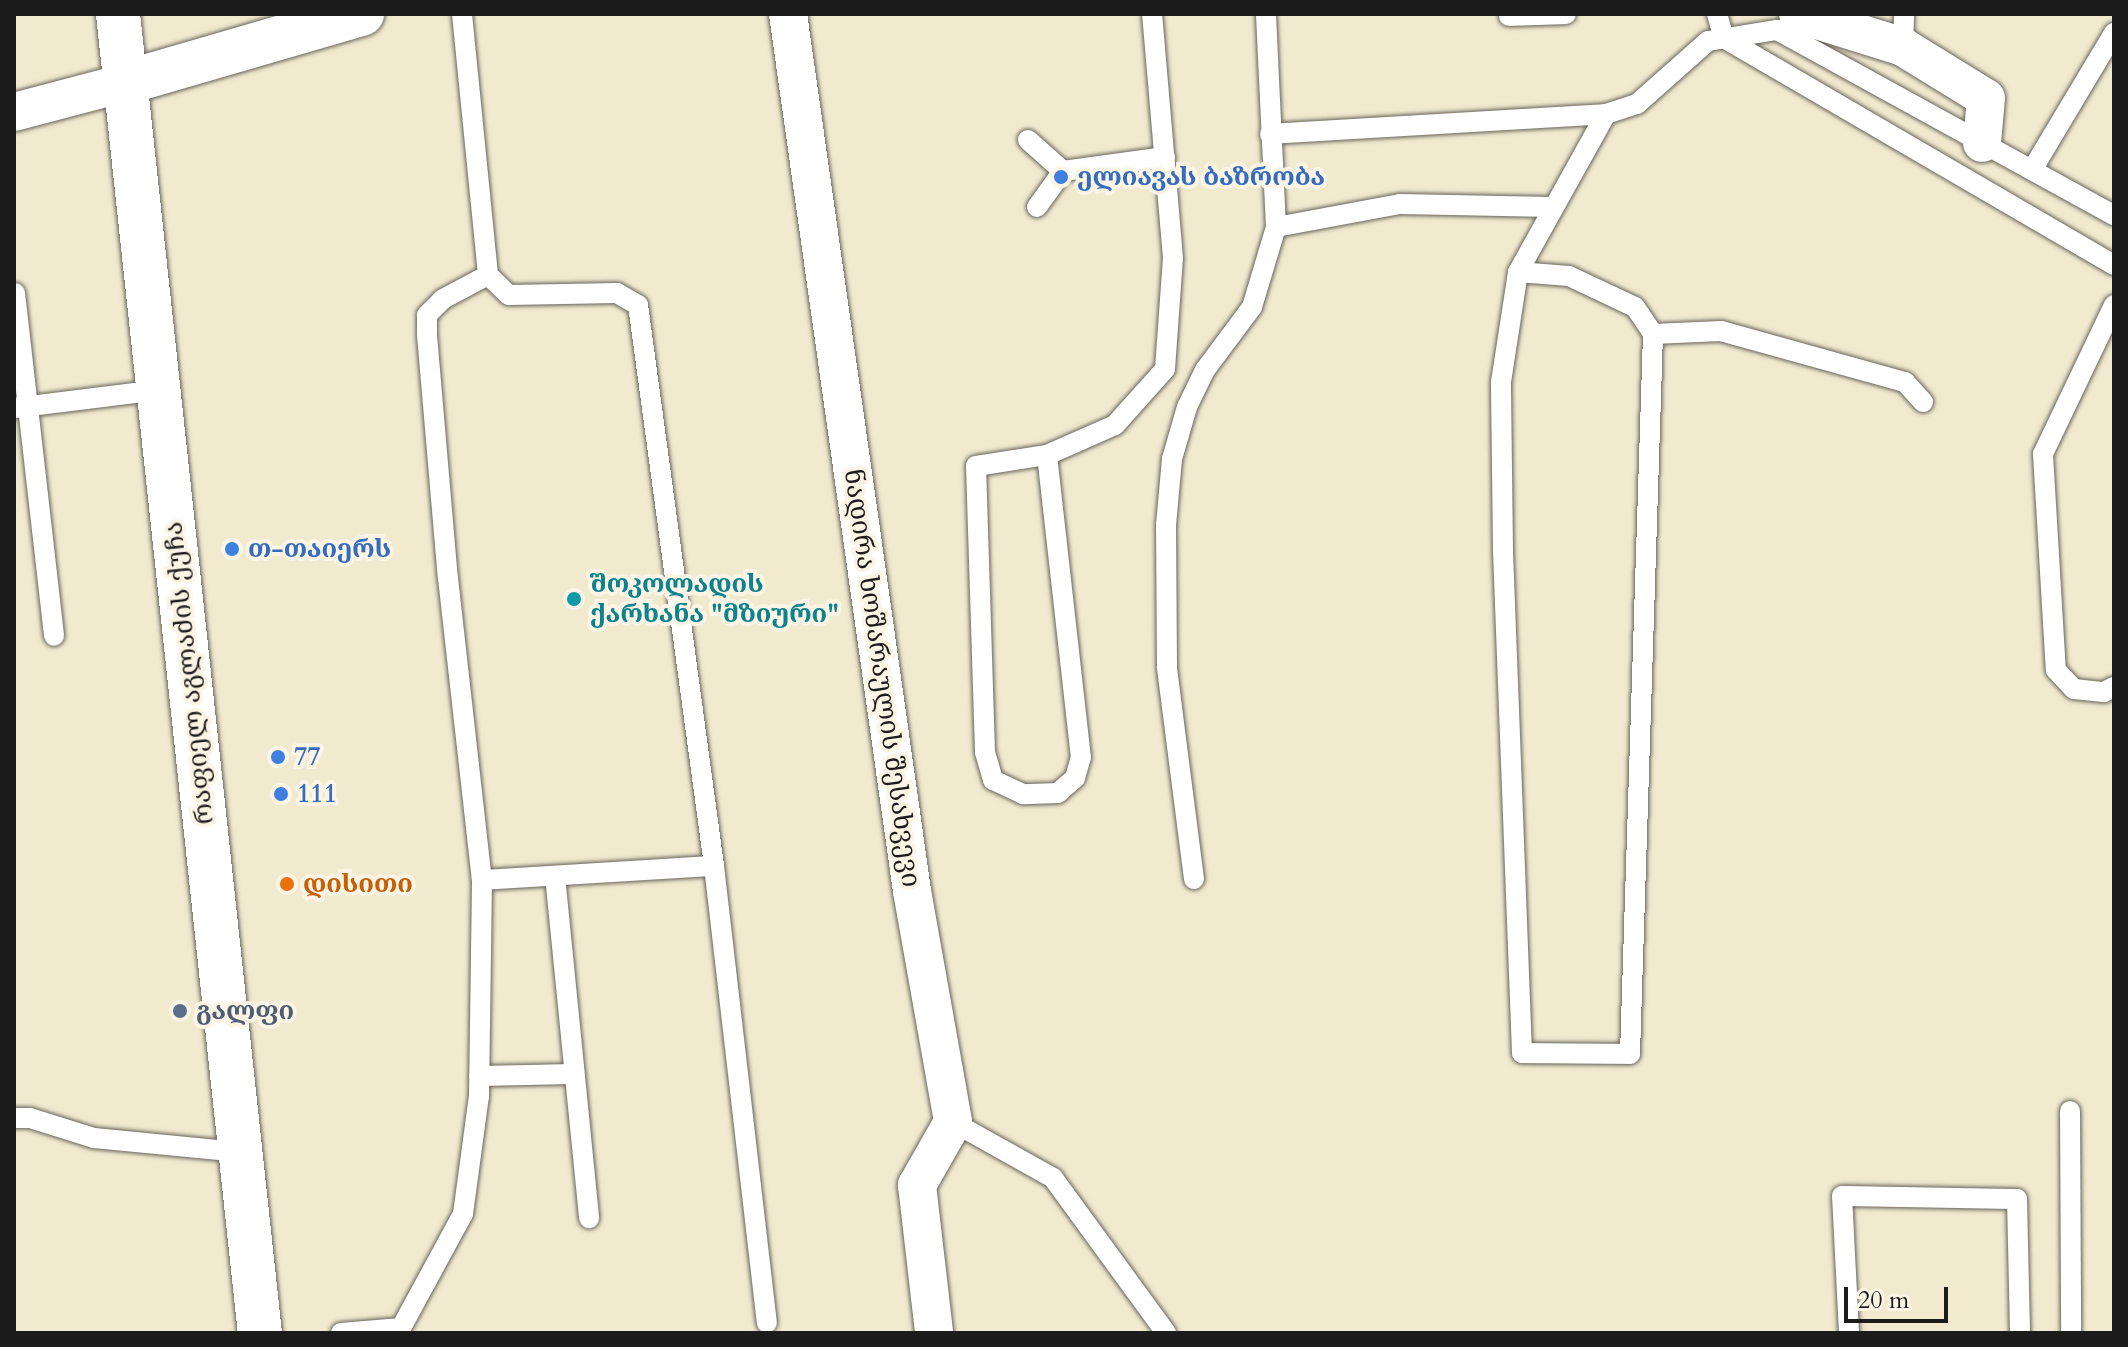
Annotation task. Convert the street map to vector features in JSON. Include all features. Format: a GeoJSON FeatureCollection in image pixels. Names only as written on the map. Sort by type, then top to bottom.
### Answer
{"type":"FeatureCollection","features":[{"type":"Feature","properties":{"kind":"street","name":"რაფიელ აგლაძის ქუჩა"},"geometry":{"type":"LineString","coordinates":[[118,14],[260,1333]]}},
{"type":"Feature","properties":{"kind":"street"},"geometry":{"type":"LineString","coordinates":[[14,112],[362,14]]}},
{"type":"Feature","properties":{"kind":"street","name":"ნადირა ხოშარაულის შესახვევი"},"geometry":{"type":"LineString","coordinates":[[788,14],[912,891],[953,1122]]}},
{"type":"Feature","properties":{"kind":"street"},"geometry":{"type":"LineString","coordinates":[[1798,14],[1903,30],[1986,98],[1982,143]]}},
{"type":"Feature","properties":{"kind":"street"},"geometry":{"type":"LineString","coordinates":[[934,1333],[917,1185],[953,1122]]}},
{"type":"Feature","properties":{"kind":"lane"},"geometry":{"type":"LineString","coordinates":[[462,14],[488,275],[509,295],[606,292],[617,293],[638,305],[714,866],[767,1323]]}},
{"type":"Feature","properties":{"kind":"lane"},"geometry":{"type":"LineString","coordinates":[[1047,455],[1081,757],[1075,778],[1058,793],[1023,794],[993,780],[985,752],[976,466],[1047,455],[1115,425],[1165,369],[1173,258],[1152,14]]}},
{"type":"Feature","properties":{"kind":"lane"},"geometry":{"type":"LineString","coordinates":[[1194,879],[1167,667],[1166,525],[1172,459],[1187,407],[1205,370],[1252,307],[1276,227],[1266,14]]}},
{"type":"Feature","properties":{"kind":"lane"},"geometry":{"type":"LineString","coordinates":[[1509,16],[1566,14]]}},
{"type":"Feature","properties":{"kind":"lane"},"geometry":{"type":"LineString","coordinates":[[1717,14],[1724,38],[2114,265]]}},
{"type":"Feature","properties":{"kind":"lane"},"geometry":{"type":"LineString","coordinates":[[1270,134],[1606,114],[1637,104],[1708,41],[1777,30],[2114,215]]}},
{"type":"Feature","properties":{"kind":"lane"},"geometry":{"type":"LineString","coordinates":[[2032,170],[2114,33]]}},
{"type":"Feature","properties":{"kind":"lane"},"geometry":{"type":"LineString","coordinates":[[1518,272],[1569,276],[1635,307],[1653,334],[1630,1054],[1522,1053],[1509,777],[1501,382],[1518,272],[1606,114]]}},
{"type":"Feature","properties":{"kind":"lane"},"geometry":{"type":"LineString","coordinates":[[1028,140],[1063,171]]}},
{"type":"Feature","properties":{"kind":"lane"},"geometry":{"type":"LineString","coordinates":[[1037,207],[1063,171],[1165,157]]}},
{"type":"Feature","properties":{"kind":"lane"},"geometry":{"type":"LineString","coordinates":[[1276,227],[1400,204],[1552,207]]}},
{"type":"Feature","properties":{"kind":"lane"},"geometry":{"type":"LineString","coordinates":[[341,1333],[406,1331],[463,1214],[479,1076],[482,880],[448,578],[427,315],[443,299],[488,275]]}},
{"type":"Feature","properties":{"kind":"lane"},"geometry":{"type":"LineString","coordinates":[[15,293],[22,407],[54,636]]}},
{"type":"Feature","properties":{"kind":"lane"},"geometry":{"type":"LineString","coordinates":[[2114,305],[2043,454],[2056,670],[2074,689],[2104,692],[2114,687]]}},
{"type":"Feature","properties":{"kind":"lane"},"geometry":{"type":"LineString","coordinates":[[1653,334],[1721,331],[1905,382],[1923,402]]}},
{"type":"Feature","properties":{"kind":"lane"},"geometry":{"type":"LineString","coordinates":[[22,407],[159,390]]}},
{"type":"Feature","properties":{"kind":"lane"},"geometry":{"type":"LineString","coordinates":[[482,880],[714,866]]}},
{"type":"Feature","properties":{"kind":"lane"},"geometry":{"type":"LineString","coordinates":[[555,876],[589,1218]]}},
{"type":"Feature","properties":{"kind":"lane"},"geometry":{"type":"LineString","coordinates":[[479,1076],[574,1074]]}},
{"type":"Feature","properties":{"kind":"lane"},"geometry":{"type":"LineString","coordinates":[[2070,1111],[2071,1333]]}},
{"type":"Feature","properties":{"kind":"lane"},"geometry":{"type":"LineString","coordinates":[[14,1118],[30,1118],[94,1138],[240,1152]]}},
{"type":"Feature","properties":{"kind":"lane"},"geometry":{"type":"LineString","coordinates":[[953,1122],[1053,1178],[1166,1333]]}},
{"type":"Feature","properties":{"kind":"lane"},"geometry":{"type":"LineString","coordinates":[[1849,1333],[1842,1196],[2017,1199],[2020,1333]]}},
{"type":"Feature","properties":{"kind":"place","name":"ელიავას ბაზრობა"},"geometry":{"type":"Point","coordinates":[1061,177]}},
{"type":"Feature","properties":{"kind":"place","name":"თ-თაიერს"},"geometry":{"type":"Point","coordinates":[232,549]}},
{"type":"Feature","properties":{"kind":"place","name":"შოკოლადის ქარხანა \"მზიური\""},"geometry":{"type":"Point","coordinates":[574,599]}},
{"type":"Feature","properties":{"kind":"place","name":"77"},"geometry":{"type":"Point","coordinates":[278,757]}},
{"type":"Feature","properties":{"kind":"place","name":"111"},"geometry":{"type":"Point","coordinates":[281,794]}},
{"type":"Feature","properties":{"kind":"place","name":"დისითი"},"geometry":{"type":"Point","coordinates":[287,884]}},
{"type":"Feature","properties":{"kind":"place","name":"გალფი"},"geometry":{"type":"Point","coordinates":[180,1011]}}]}
